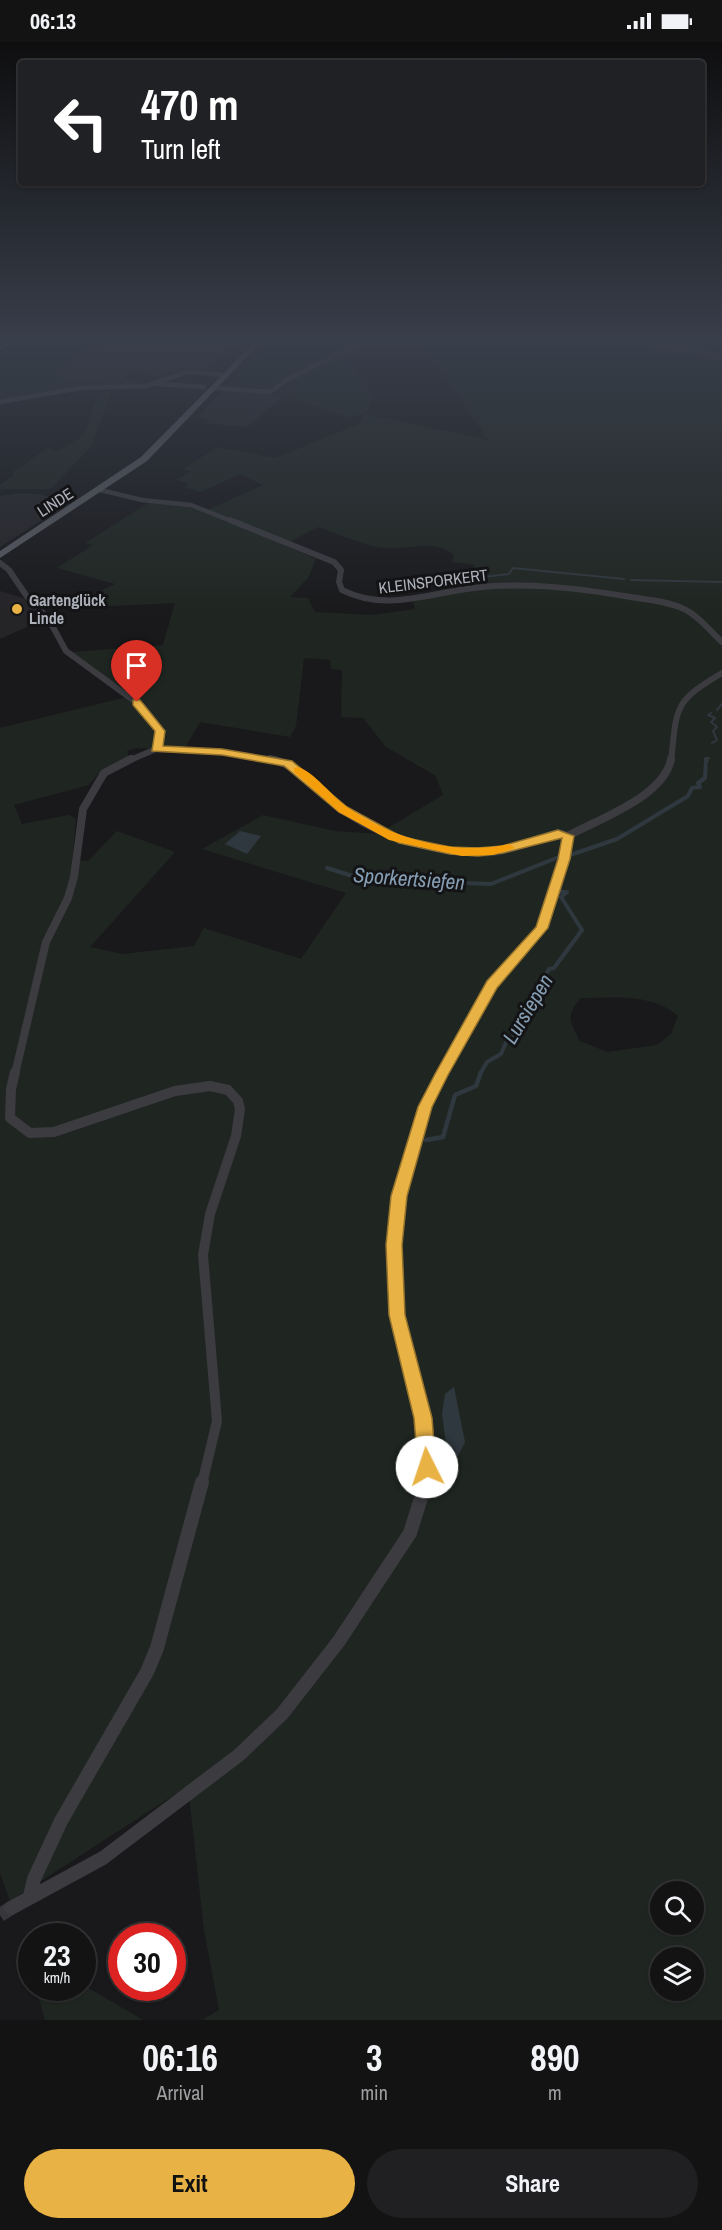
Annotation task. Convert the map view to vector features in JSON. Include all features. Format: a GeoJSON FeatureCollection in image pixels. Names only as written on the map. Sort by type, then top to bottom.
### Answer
{"type":"FeatureCollection","features":[{"type":"Feature","properties":{"kind":"main road","name":"LINDE"},"geometry":{"type":"LineString","coordinates":[[0,555],[100,490],[156,449],[173,431]]}},
{"type":"Feature","properties":{"kind":"street","name":"KLEINSPORKERT"},"geometry":{"type":"LineString","coordinates":[[100,490],[142,500],[191,505],[334,562],[341,570],[340,587],[361,599],[391,602],[501,586],[547,586],[588,591],[683,609],[700,619],[722,642]]}},
{"type":"Feature","properties":{"kind":"street"},"geometry":{"type":"LineString","coordinates":[[0,562],[11,570],[28,597],[47,617],[66,653],[126,692],[147,712],[160,731],[160,741],[156,749]]}},
{"type":"Feature","properties":{"kind":"street"},"geometry":{"type":"LineString","coordinates":[[30,1896],[31,1882],[51,1841],[147,1672],[157,1648],[206,1474],[217,1421],[203,1255],[210,1214],[236,1136],[240,1109],[238,1101],[228,1090],[210,1086],[175,1091],[54,1132],[30,1133],[20,1128],[10,1118],[11,1089],[46,942],[68,898],[74,877],[83,809],[104,773],[156,749],[222,752],[288,763],[343,810],[399,840],[462,852],[493,852],[558,833],[568,836],[633,801],[655,785],[672,763],[673,723],[681,699],[722,673]]}},
{"type":"Feature","properties":{"kind":"street"},"geometry":{"type":"LineString","coordinates":[[11,1908],[103,1858],[214,1775],[282,1714],[339,1641],[410,1533],[426,1488],[428,1455],[423,1418],[397,1315],[394,1245],[399,1196],[425,1107],[442,1074],[492,985],[541,928],[564,859],[568,836]]}},
{"type":"Feature","properties":{"kind":"shaded area"},"geometry":{"type":"Polygon","coordinates":[[[85,431],[97,431],[92,445],[51,489],[0,489],[0,485],[14,475],[13,472],[48,448],[57,451],[82,436],[85,431]]]}},
{"type":"Feature","properties":{"kind":"shaded area"},"geometry":{"type":"Polygon","coordinates":[[[341,431],[447,431],[488,440],[482,431],[722,431],[722,2020],[202,2020],[219,2010],[204,1930],[188,1786],[10,1901],[0,1873],[0,728],[131,696],[71,652],[163,645],[175,603],[70,608],[71,605],[115,584],[57,568],[93,545],[85,543],[150,502],[186,506],[203,512],[263,485],[240,474],[201,492],[183,487],[189,484],[176,480],[191,471],[183,469],[218,447],[275,458],[341,431]],[[318,527],[284,545],[316,559],[308,578],[290,597],[308,598],[315,612],[372,615],[415,609],[412,598],[469,588],[475,565],[452,562],[454,555],[446,550],[430,546],[378,547],[318,527]],[[304,658],[296,726],[290,737],[200,722],[184,750],[137,748],[127,751],[129,757],[98,774],[89,785],[14,805],[22,824],[69,815],[76,819],[72,861],[88,861],[117,831],[175,852],[90,947],[122,954],[194,946],[204,928],[301,959],[346,893],[202,849],[263,815],[335,831],[378,834],[443,795],[436,776],[386,747],[363,718],[341,717],[342,670],[331,669],[330,660],[304,658]],[[581,998],[571,1014],[580,1041],[607,1052],[657,1045],[671,1034],[678,1016],[656,1003],[620,998],[581,998]]]}},
{"type":"Feature","properties":{"kind":"shaded area"},"geometry":{"type":"Polygon","coordinates":[[[21,493],[38,494],[70,502],[0,547],[0,496],[21,493]]]}},
{"type":"Feature","properties":{"kind":"shaded area","name":"Gartenglück Linde"},"geometry":{"type":"Polygon","coordinates":[[[0,591],[23,598],[45,619],[0,639],[0,591]]]}},
{"type":"Feature","properties":{"kind":"shaded area"},"geometry":{"type":"Polygon","coordinates":[[[240,831],[261,836],[247,854],[225,844],[240,831]]]}},
{"type":"Feature","properties":{"kind":"shaded area"},"geometry":{"type":"Polygon","coordinates":[[[454,1387],[465,1442],[458,1456],[447,1451],[442,1414],[445,1394],[454,1387]]]}},
{"type":"Feature","properties":{"kind":"shaded area"},"geometry":{"type":"Polygon","coordinates":[[[96,1993],[143,2020],[45,2020],[40,2001],[96,2001],[96,1993]]]}},
{"type":"Feature","properties":{"kind":"waterway"},"geometry":{"type":"LineString","coordinates":[[458,580],[509,574],[513,568],[624,579]]}},
{"type":"Feature","properties":{"kind":"waterway"},"geometry":{"type":"LineString","coordinates":[[631,580],[722,582]]}},
{"type":"Feature","properties":{"kind":"waterway","name":"Lursiepen"},"geometry":{"type":"LineString","coordinates":[[717,710],[722,704]]}},
{"type":"Feature","properties":{"kind":"waterway","name":"Lursiepen"},"geometry":{"type":"LineString","coordinates":[[711,713],[708,715],[715,718],[711,722],[717,727],[713,731],[717,740],[712,743]]}},
{"type":"Feature","properties":{"kind":"waterway","name":"Lursiepen"},"geometry":{"type":"LineString","coordinates":[[570,855],[617,839],[688,796],[692,788],[700,787],[698,783],[705,778],[706,760]]}},
{"type":"Feature","properties":{"kind":"waterway","name":"Sporkertsiefen"},"geometry":{"type":"LineString","coordinates":[[327,868],[362,879],[403,875],[414,881],[491,884],[559,857]]}},
{"type":"Feature","properties":{"kind":"waterway","name":"Lursiepen"},"geometry":{"type":"LineString","coordinates":[[481,1073],[487,1062],[501,1054],[507,1040],[516,1034],[529,999],[538,990],[549,969],[554,968],[582,930],[561,897],[567,892],[561,892],[559,887],[567,863]]}},
{"type":"Feature","properties":{"kind":"waterway","name":"Lursiepen"},"geometry":{"type":"LineString","coordinates":[[426,1140],[443,1137],[455,1095],[476,1086],[481,1073]]}},
{"type":"Feature","properties":{"kind":"tunnel"},"geometry":{"type":"LineString","coordinates":[[0,1915],[11,1908]]}},
{"type":"Feature","properties":{"kind":"slow traffic"},"geometry":{"type":"LineString","coordinates":[[298,770],[343,810],[393,838],[462,852],[493,852],[509,848]]}},
{"type":"Feature","properties":{"kind":"place","name":"Gartenglück Linde"},"geometry":{"type":"Point","coordinates":[17,609]}},
{"type":"Feature","properties":{"kind":"route"},"geometry":{"type":"LineString","coordinates":[[137,702],[157,724],[160,731],[160,741],[156,749],[222,752],[288,763],[324,791],[343,810],[399,840],[462,852],[493,852],[558,833],[568,836],[564,859],[545,910],[541,928],[492,985],[428,1100],[396,1208],[394,1275],[397,1315],[423,1418],[428,1455],[427,1467]]}}]}
